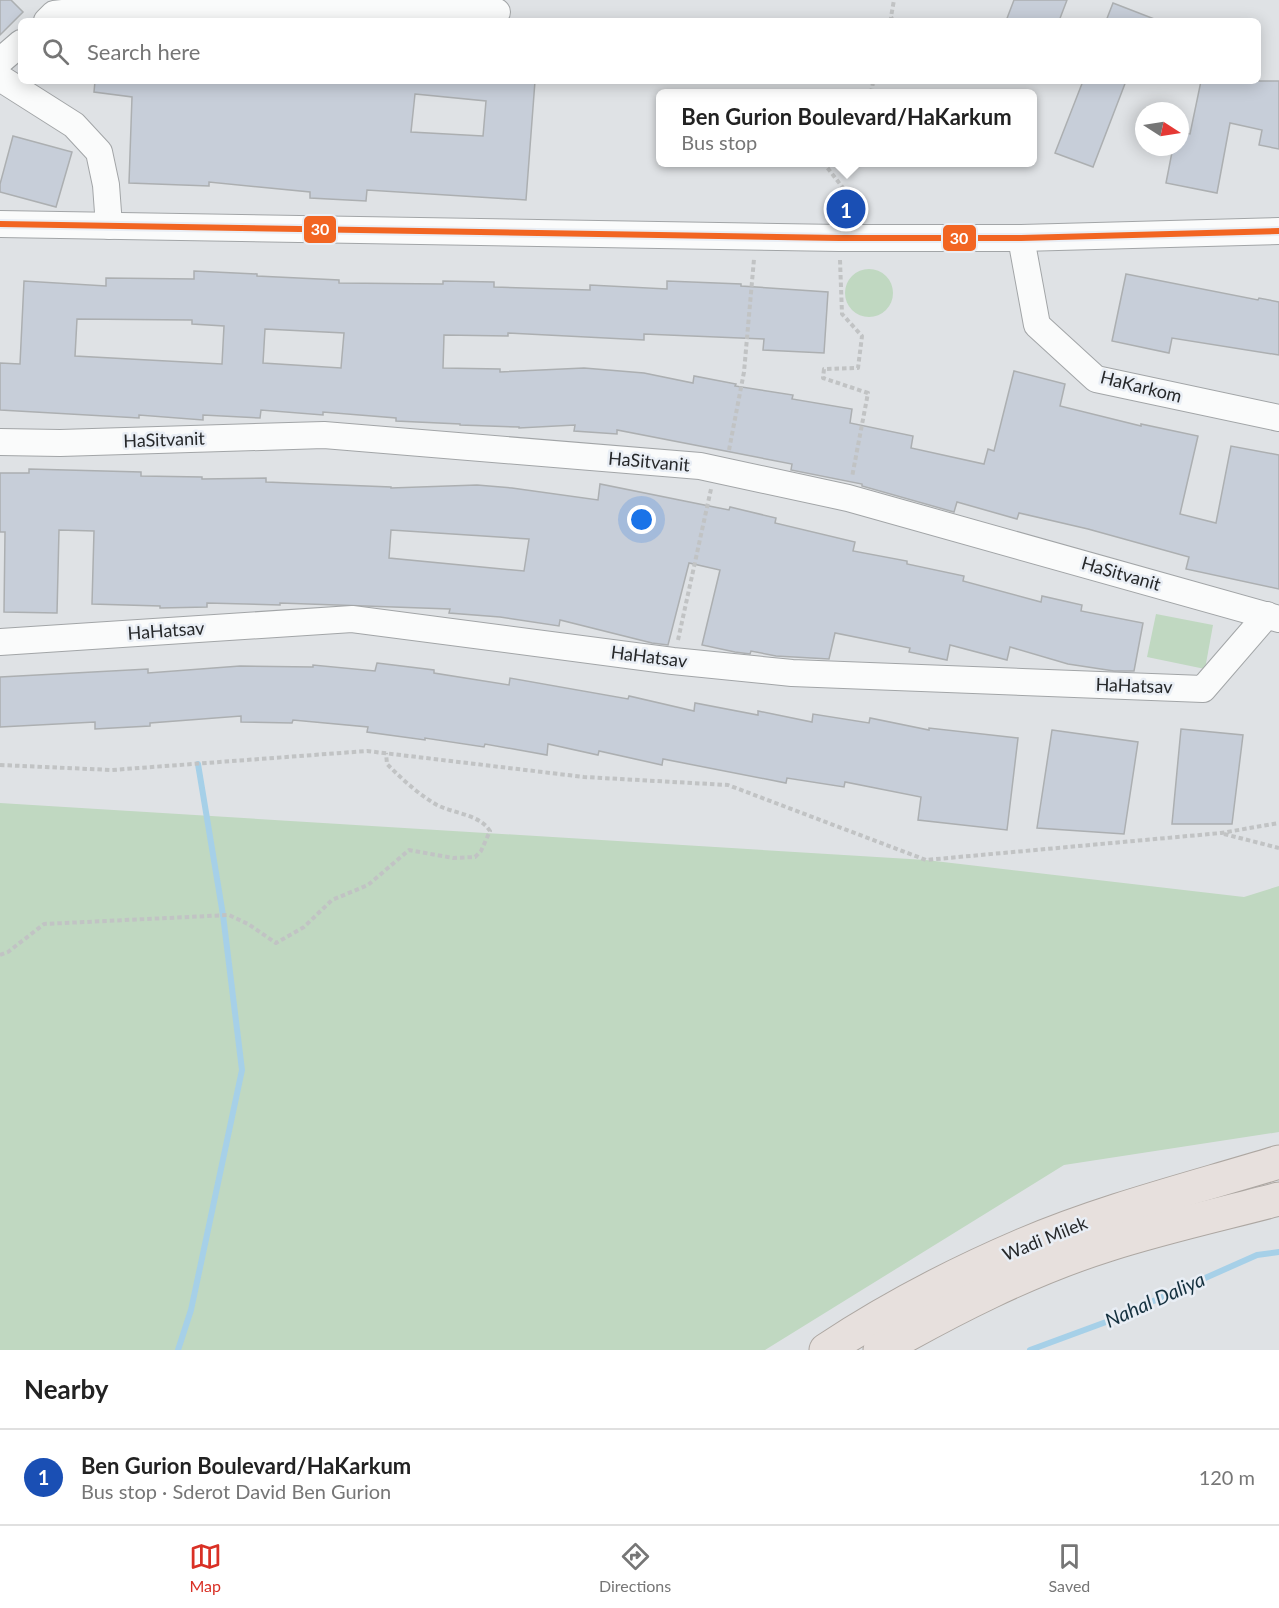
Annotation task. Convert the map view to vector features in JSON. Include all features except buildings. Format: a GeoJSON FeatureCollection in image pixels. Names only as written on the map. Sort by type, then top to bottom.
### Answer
{"type":"FeatureCollection","features":[{"type":"Feature","properties":{"kind":"highway","name":"Wadi Milek"},"geometry":{"type":"LineString","coordinates":[[826,1350],[908,1301],[1024,1245],[1098,1218],[1279,1162]]}},
{"type":"Feature","properties":{"kind":"highway","name":"Wadi Milek"},"geometry":{"type":"LineString","coordinates":[[880,1350],[921,1326],[1035,1271],[1108,1245],[1279,1199]]}},
{"type":"Feature","properties":{"kind":"street"},"geometry":{"type":"LineString","coordinates":[[50,18],[54,15],[95,9],[497,12]]}},
{"type":"Feature","properties":{"kind":"street"},"geometry":{"type":"LineString","coordinates":[[0,61],[18,46]]}},
{"type":"Feature","properties":{"kind":"street"},"geometry":{"type":"LineString","coordinates":[[0,78],[74,125],[99,152],[106,185],[109,226]]}},
{"type":"Feature","properties":{"kind":"street"},"geometry":{"type":"LineString","coordinates":[[0,224],[849,238],[1021,238],[1279,231]]}},
{"type":"Feature","properties":{"kind":"street","name":"HaKarkom"},"geometry":{"type":"LineString","coordinates":[[1021,238],[1037,325],[1096,379],[1279,418]]}},
{"type":"Feature","properties":{"kind":"street","name":"HaSitvanit"},"geometry":{"type":"LineString","coordinates":[[0,442],[60,443],[324,435],[700,466],[848,498],[1273,617]]}},
{"type":"Feature","properties":{"kind":"street","name":"HaHatsav"},"geometry":{"type":"LineString","coordinates":[[0,642],[352,619],[673,661],[792,673],[1203,688],[1273,617]]}},
{"type":"Feature","properties":{"kind":"path"},"geometry":{"type":"LineString","coordinates":[[892,18],[894,0]]}},
{"type":"Feature","properties":{"kind":"path"},"geometry":{"type":"LineString","coordinates":[[827,167],[843,188],[849,238],[842,314],[862,336],[858,368],[824,369],[823,378],[868,393],[848,498]]}},
{"type":"Feature","properties":{"kind":"path"},"geometry":{"type":"LineString","coordinates":[[673,661],[744,372],[756,237]]}},
{"type":"Feature","properties":{"kind":"path"},"geometry":{"type":"LineString","coordinates":[[0,765],[112,770],[367,752],[584,777],[728,785],[926,860],[1221,833],[1279,823]]}},
{"type":"Feature","properties":{"kind":"path"},"geometry":{"type":"LineString","coordinates":[[0,955],[8,952],[44,924],[229,915],[248,924],[276,943],[304,927],[332,900],[368,885],[409,850],[453,858],[476,857],[490,831],[485,822],[438,805],[406,783],[387,764],[386,753]]}},
{"type":"Feature","properties":{"kind":"path"},"geometry":{"type":"LineString","coordinates":[[1221,833],[1279,848]]}},
{"type":"Feature","properties":{"kind":"green space"},"geometry":{"type":"Polygon","coordinates":[[[869,269],[886,276],[893,293],[886,310],[869,317],[852,310],[845,293],[852,276],[869,269]]]}},
{"type":"Feature","properties":{"kind":"green space"},"geometry":{"type":"Polygon","coordinates":[[[1156,614],[1213,625],[1205,669],[1147,657],[1156,614]]]}},
{"type":"Feature","properties":{"kind":"green space"},"geometry":{"type":"Polygon","coordinates":[[[0,803],[926,860],[1244,897],[1279,886],[1279,1132],[1064,1165],[765,1350],[0,1350],[0,803]]]}},
{"type":"Feature","properties":{"kind":"waterway"},"geometry":{"type":"LineString","coordinates":[[178,1350],[191,1310],[242,1070],[223,915],[198,764]]}},
{"type":"Feature","properties":{"kind":"waterway","name":"Nahal Daliya"},"geometry":{"type":"LineString","coordinates":[[1030,1350],[1106,1322],[1257,1255],[1279,1252]]}},
{"type":"Feature","properties":{"kind":"transit line","name":"30"},"geometry":{"type":"LineString","coordinates":[[0,224],[839,238],[1021,238],[1279,231]]}},
{"type":"Feature","properties":{"kind":"place","name":"Ben Gurion Boulevard/HaKarkum"},"geometry":{"type":"Point","coordinates":[846,209]}}]}
